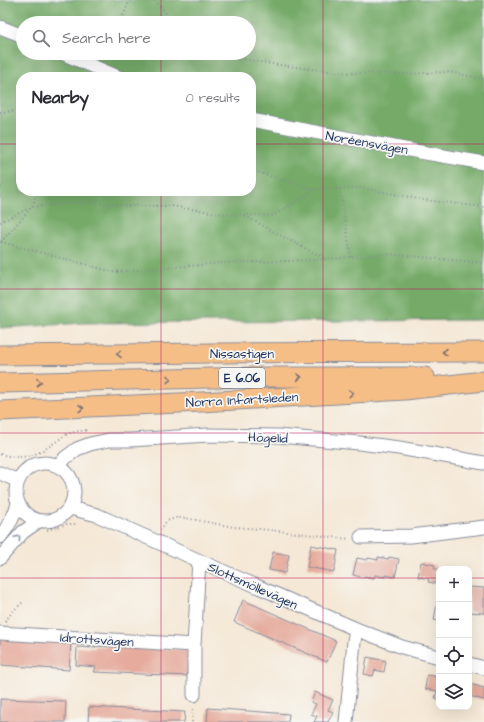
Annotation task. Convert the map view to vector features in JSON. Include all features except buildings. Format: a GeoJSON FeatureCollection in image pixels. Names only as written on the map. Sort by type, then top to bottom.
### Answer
{"type":"FeatureCollection","features":[{"type":"Feature","properties":{"kind":"highway","name":"Nissastigen"},"geometry":{"type":"LineString","coordinates":[[0,355],[484,352]]}},
{"type":"Feature","properties":{"kind":"highway","name":"E 6.06"},"geometry":{"type":"LineString","coordinates":[[0,383],[254,377],[484,377]]}},
{"type":"Feature","properties":{"kind":"highway","name":"Norra Infartsleden"},"geometry":{"type":"LineString","coordinates":[[0,411],[201,402],[405,390],[484,381]]}},
{"type":"Feature","properties":{"kind":"street"},"geometry":{"type":"LineString","coordinates":[[0,27],[16,33]]}},
{"type":"Feature","properties":{"kind":"street"},"geometry":{"type":"LineString","coordinates":[[78,60],[106,72]]}},
{"type":"Feature","properties":{"kind":"street","name":"Noréensvägen"},"geometry":{"type":"LineString","coordinates":[[256,121],[420,152],[484,162]]}},
{"type":"Feature","properties":{"kind":"street","name":"Högelid"},"geometry":{"type":"LineString","coordinates":[[59,467],[65,458],[90,444],[109,440],[208,435],[278,436],[359,443],[399,448],[484,463]]}},
{"type":"Feature","properties":{"kind":"street"},"geometry":{"type":"LineString","coordinates":[[46,463],[59,467],[69,475],[74,488],[73,502],[70,508],[60,518],[53,521],[46,522],[32,519],[18,504],[16,492],[18,481],[32,466],[46,463]]}},
{"type":"Feature","properties":{"kind":"street"},"geometry":{"type":"LineString","coordinates":[[0,472],[18,481]]}},
{"type":"Feature","properties":{"kind":"street"},"geometry":{"type":"LineString","coordinates":[[0,537],[14,516],[18,504]]}},
{"type":"Feature","properties":{"kind":"street","name":"Slottsmöllevägen"},"geometry":{"type":"LineString","coordinates":[[70,508],[97,515],[155,542],[356,629],[402,647],[436,656]]}},
{"type":"Feature","properties":{"kind":"street"},"geometry":{"type":"LineString","coordinates":[[0,558],[23,532],[39,521]]}},
{"type":"Feature","properties":{"kind":"street"},"geometry":{"type":"LineString","coordinates":[[361,537],[412,536],[484,527]]}},
{"type":"Feature","properties":{"kind":"street"},"geometry":{"type":"LineString","coordinates":[[194,694],[194,645],[199,561]]}},
{"type":"Feature","properties":{"kind":"street","name":"Idrottsvägen"},"geometry":{"type":"LineString","coordinates":[[1,628],[194,645]]}},
{"type":"Feature","properties":{"kind":"street"},"geometry":{"type":"LineString","coordinates":[[346,722],[356,629]]}},
{"type":"Feature","properties":{"kind":"street"},"geometry":{"type":"LineString","coordinates":[[472,665],[484,668]]}},
{"type":"Feature","properties":{"kind":"path"},"geometry":{"type":"LineString","coordinates":[[123,16],[130,0]]}},
{"type":"Feature","properties":{"kind":"path"},"geometry":{"type":"LineString","coordinates":[[155,0],[168,16]]}},
{"type":"Feature","properties":{"kind":"path"},"geometry":{"type":"LineString","coordinates":[[249,60],[328,71],[402,74],[450,72],[484,79]]}},
{"type":"Feature","properties":{"kind":"path"},"geometry":{"type":"LineString","coordinates":[[0,112],[16,111]]}},
{"type":"Feature","properties":{"kind":"path"},"geometry":{"type":"LineString","coordinates":[[256,172],[315,190],[363,188],[424,200],[484,207]]}},
{"type":"Feature","properties":{"kind":"path"},"geometry":{"type":"LineString","coordinates":[[340,189],[351,257]]}},
{"type":"Feature","properties":{"kind":"path"},"geometry":{"type":"LineString","coordinates":[[0,222],[32,207],[86,202],[127,206],[171,206],[224,214],[273,216],[315,190]]}},
{"type":"Feature","properties":{"kind":"path"},"geometry":{"type":"LineString","coordinates":[[35,196],[32,207],[0,242],[114,272],[223,263],[327,259],[388,254],[484,263]]}},
{"type":"Feature","properties":{"kind":"path"},"geometry":{"type":"LineString","coordinates":[[243,215],[327,259]]}},
{"type":"Feature","properties":{"kind":"path"},"geometry":{"type":"LineString","coordinates":[[155,542],[165,523],[176,518],[185,518],[234,527],[260,528],[339,538],[351,539],[361,537]]}},
{"type":"Feature","properties":{"kind":"path"},"geometry":{"type":"LineString","coordinates":[[1,628],[14,610],[23,602]]}},
{"type":"Feature","properties":{"kind":"green space"},"geometry":{"type":"Polygon","coordinates":[[[0,0],[484,0],[484,320],[85,323],[0,328],[0,0]]]}}]}
